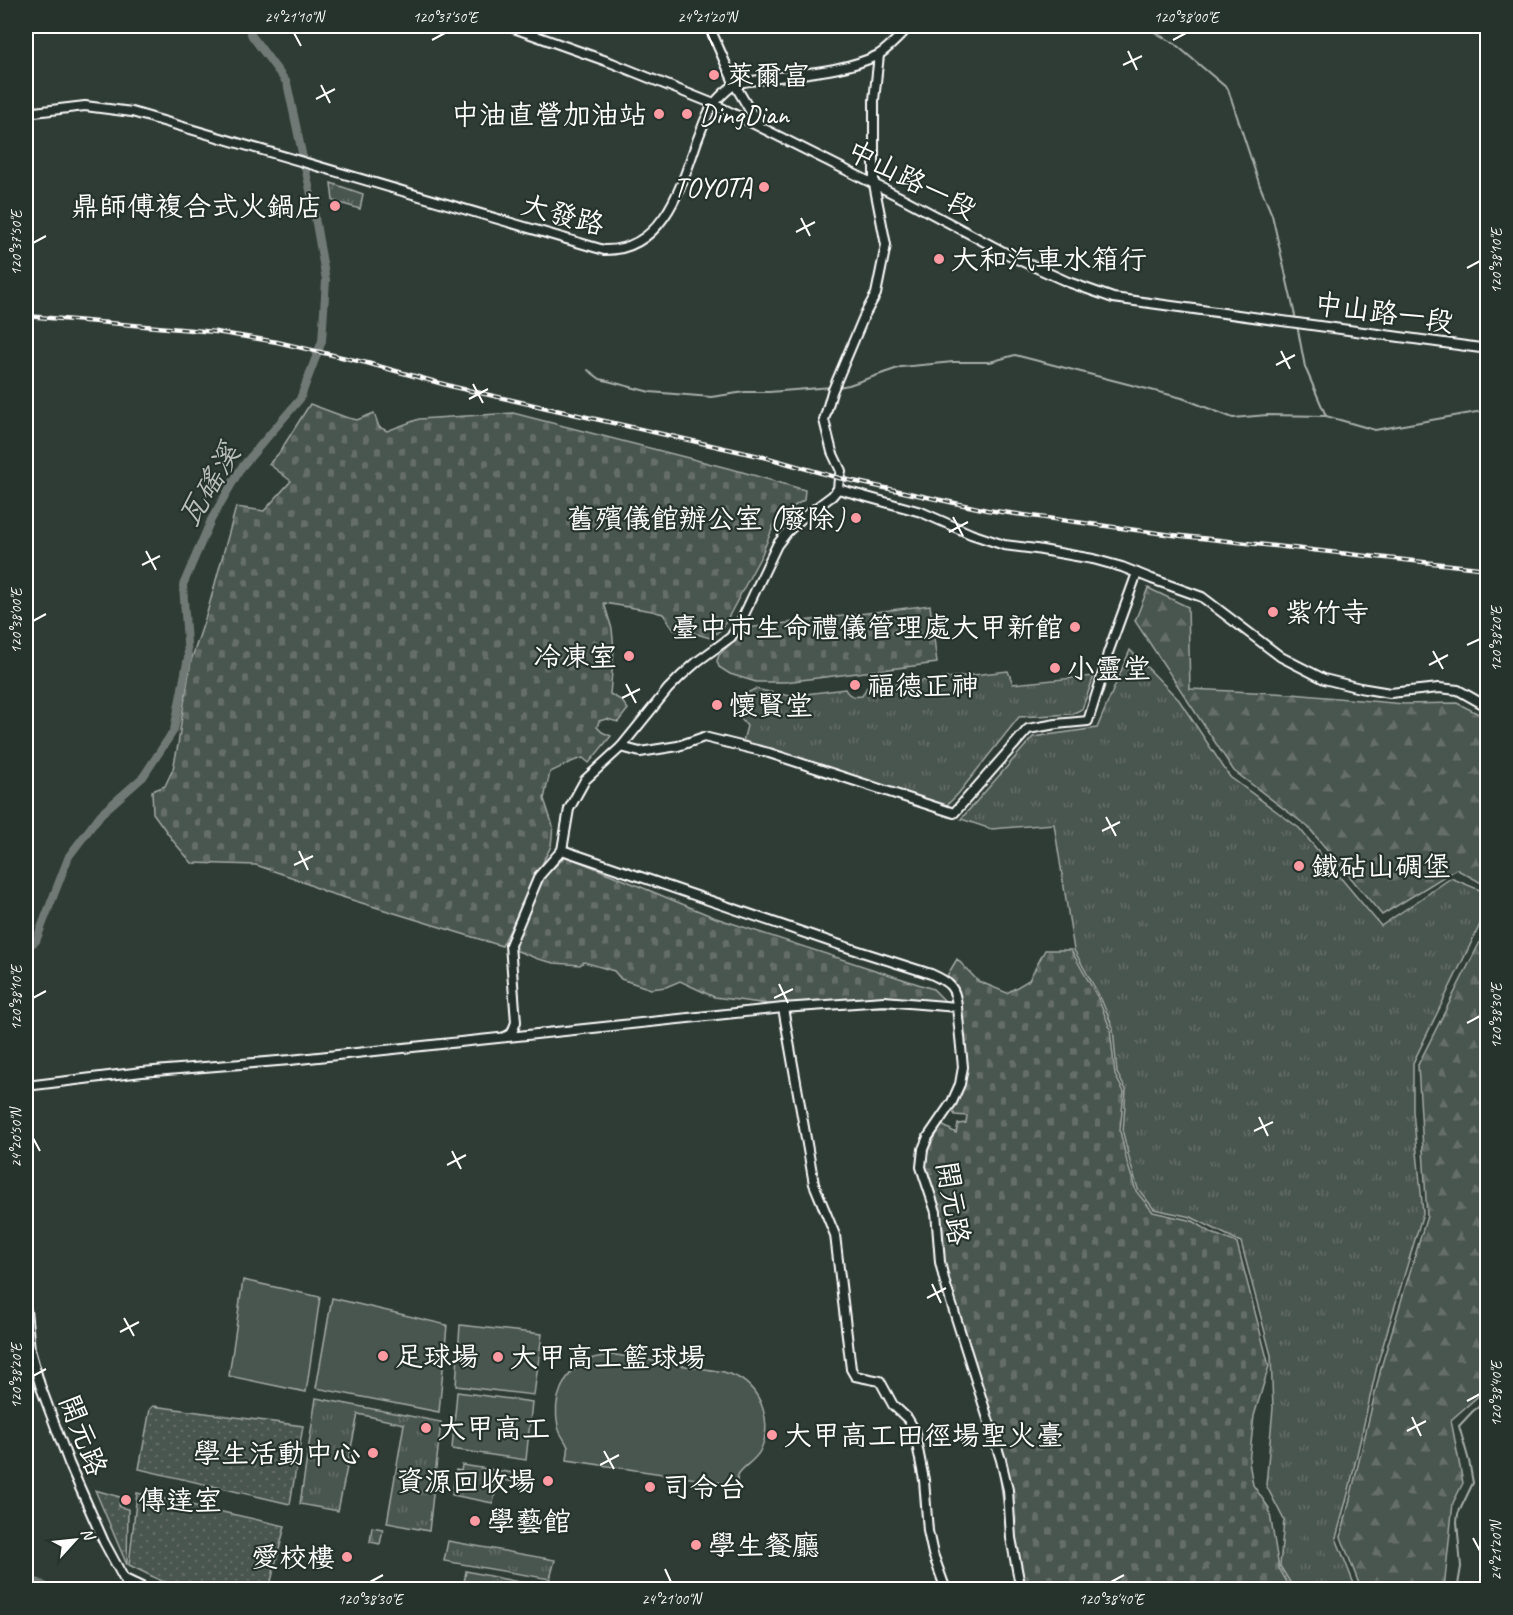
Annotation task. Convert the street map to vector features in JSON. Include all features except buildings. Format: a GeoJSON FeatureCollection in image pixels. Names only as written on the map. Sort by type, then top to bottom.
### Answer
{"type":"FeatureCollection","features":[{"type":"Feature","properties":{"kind":"street","name":"中山路一段"},"geometry":{"type":"LineString","coordinates":[[508,26],[612,63],[714,104],[874,184],[1017,260],[1113,298],[1488,349]]}},
{"type":"Feature","properties":{"kind":"street"},"geometry":{"type":"LineString","coordinates":[[709,26],[735,85],[760,128]]}},
{"type":"Feature","properties":{"kind":"street"},"geometry":{"type":"LineString","coordinates":[[714,104],[735,85],[836,68],[879,55],[910,26]]}},
{"type":"Feature","properties":{"kind":"street"},"geometry":{"type":"LineString","coordinates":[[501,1039],[512,1032],[516,1022],[510,945],[539,876],[562,850],[569,809],[585,780],[621,747],[668,689],[698,661],[731,637],[777,545],[794,525],[838,489],[841,471],[832,452],[824,420],[834,387],[876,294],[886,246],[874,184],[874,100],[879,55]]}},
{"type":"Feature","properties":{"kind":"street","name":"大發路"},"geometry":{"type":"LineString","coordinates":[[26,113],[85,106],[132,112],[604,250],[612,250],[646,237],[660,223],[669,210],[687,171],[705,121],[714,104]]}},
{"type":"Feature","properties":{"kind":"street"},"geometry":{"type":"LineString","coordinates":[[838,489],[921,512],[971,534],[1004,545],[1093,559],[1122,567],[1202,597],[1281,657],[1324,679],[1390,693],[1439,688],[1458,690],[1488,707]]}},
{"type":"Feature","properties":{"kind":"street"},"geometry":{"type":"LineString","coordinates":[[621,747],[640,752],[678,746],[705,737],[769,753],[954,813],[1028,729],[1088,721],[1108,653],[1137,573]]}},
{"type":"Feature","properties":{"kind":"street","name":"開元路"},"geometry":{"type":"LineString","coordinates":[[562,850],[931,974],[945,980],[957,994],[963,1067],[960,1083],[952,1102],[928,1137],[923,1149],[921,1167],[936,1212],[940,1262],[945,1283],[1006,1480],[1011,1538],[1021,1590]]}},
{"type":"Feature","properties":{"kind":"street"},"geometry":{"type":"LineString","coordinates":[[26,1086],[142,1072],[501,1039],[783,1008],[884,1001],[957,1007]]}},
{"type":"Feature","properties":{"kind":"street"},"geometry":{"type":"LineString","coordinates":[[783,1008],[814,1184],[835,1235],[851,1369],[855,1376],[880,1381],[893,1405],[908,1419],[914,1429],[924,1480],[928,1531],[933,1554],[946,1590]]}},
{"type":"Feature","properties":{"kind":"street","name":"開元路"},"geometry":{"type":"LineString","coordinates":[[26,1310],[30,1350],[51,1414],[73,1472],[104,1542],[130,1590]]}},
{"type":"Feature","properties":{"kind":"street"},"geometry":{"type":"LineString","coordinates":[[123,1579],[148,1590]]}},
{"type":"Feature","properties":{"kind":"green space"},"geometry":{"type":"Polygon","coordinates":[[[331,183],[363,194],[360,209],[333,201],[331,183]]]}},
{"type":"Feature","properties":{"kind":"green space"},"geometry":{"type":"Polygon","coordinates":[[[310,404],[357,420],[374,413],[379,427],[387,431],[419,419],[513,413],[805,490],[804,500],[777,517],[762,554],[722,629],[710,638],[674,630],[663,614],[604,603],[612,629],[614,650],[610,694],[621,700],[628,709],[618,722],[607,719],[599,721],[597,727],[611,736],[589,763],[583,758],[550,772],[544,799],[553,826],[551,846],[502,946],[326,892],[256,865],[192,863],[153,813],[152,791],[165,786],[173,769],[191,661],[207,613],[236,507],[264,511],[291,481],[269,464],[279,453],[310,404]]]}},
{"type":"Feature","properties":{"kind":"green space"},"geometry":{"type":"Polygon","coordinates":[[[1148,588],[1188,607],[1190,689],[1292,694],[1404,704],[1457,703],[1487,718],[1487,886],[1456,869],[1382,915],[1308,827],[1234,771],[1135,621],[1148,588]]]}},
{"type":"Feature","properties":{"kind":"green space"},"geometry":{"type":"Polygon","coordinates":[[[930,605],[937,663],[785,682],[756,682],[730,674],[719,667],[717,661],[719,655],[747,628],[930,605]]]}},
{"type":"Feature","properties":{"kind":"green space"},"geometry":{"type":"Polygon","coordinates":[[[1130,650],[1179,700],[1230,777],[1299,828],[1381,926],[1451,878],[1487,893],[1487,910],[1413,1063],[1413,1111],[1423,1213],[1378,1362],[1336,1538],[1356,1589],[1294,1589],[1280,1566],[1284,1520],[1266,1485],[1273,1408],[1271,1355],[1241,1242],[1191,1217],[1154,1209],[1138,1189],[1123,1133],[1126,1090],[1117,1073],[1113,1028],[1101,999],[1074,950],[1054,824],[991,829],[961,819],[1033,737],[1097,728],[1130,650]]]}},
{"type":"Feature","properties":{"kind":"green space"},"geometry":{"type":"Polygon","coordinates":[[[1008,671],[1013,684],[1094,676],[1082,709],[1072,714],[1019,717],[947,805],[743,741],[747,726],[737,714],[737,698],[755,689],[790,696],[845,689],[850,695],[862,696],[867,687],[1008,671]]]}},
{"type":"Feature","properties":{"kind":"green space"},"geometry":{"type":"Polygon","coordinates":[[[566,856],[716,918],[933,989],[944,1000],[944,1007],[826,1007],[769,1004],[714,997],[680,981],[666,987],[651,989],[621,979],[614,971],[584,962],[580,965],[554,963],[510,948],[540,881],[566,856]]]}},
{"type":"Feature","properties":{"kind":"green space"},"geometry":{"type":"Polygon","coordinates":[[[1487,928],[1487,1385],[1484,1391],[1451,1420],[1463,1483],[1453,1503],[1444,1589],[1361,1589],[1341,1537],[1382,1364],[1427,1216],[1418,1065],[1487,928]]]}},
{"type":"Feature","properties":{"kind":"green space"},"geometry":{"type":"Polygon","coordinates":[[[1045,950],[1071,950],[1098,998],[1110,1028],[1115,1075],[1124,1092],[1120,1131],[1136,1191],[1153,1212],[1193,1221],[1212,1233],[1237,1243],[1269,1366],[1254,1416],[1249,1462],[1253,1485],[1269,1508],[1279,1568],[1291,1589],[1025,1589],[1010,1555],[997,1455],[973,1377],[943,1295],[938,1271],[937,1216],[923,1176],[929,1147],[942,1125],[956,1133],[958,1124],[966,1123],[967,1116],[955,1115],[950,1107],[961,1084],[954,1004],[948,986],[911,967],[870,952],[947,976],[957,959],[978,981],[1007,993],[1029,980],[1045,950]]]}},
{"type":"Feature","properties":{"kind":"green space"},"geometry":{"type":"Polygon","coordinates":[[[243,1280],[320,1297],[306,1392],[229,1376],[243,1280]]]}},
{"type":"Feature","properties":{"kind":"green space","name":"足球場"},"geometry":{"type":"Polygon","coordinates":[[[332,1298],[447,1325],[439,1412],[316,1388],[332,1298]]]}},
{"type":"Feature","properties":{"kind":"green space","name":"大甲高工籃球場"},"geometry":{"type":"Polygon","coordinates":[[[460,1325],[542,1334],[534,1395],[456,1386],[460,1325]]]}},
{"type":"Feature","properties":{"kind":"green space"},"geometry":{"type":"Polygon","coordinates":[[[616,1355],[724,1372],[746,1383],[759,1400],[766,1430],[760,1451],[738,1475],[737,1485],[567,1460],[568,1447],[560,1432],[557,1416],[561,1388],[579,1365],[595,1358],[616,1355]]]}},
{"type":"Feature","properties":{"kind":"green space","name":"大甲高工籃球場"},"geometry":{"type":"Polygon","coordinates":[[[457,1392],[532,1402],[526,1460],[452,1449],[457,1392]]]}},
{"type":"Feature","properties":{"kind":"green space"},"geometry":{"type":"Polygon","coordinates":[[[316,1398],[441,1422],[429,1531],[387,1523],[404,1424],[358,1414],[338,1511],[300,1504],[316,1398]]]}},
{"type":"Feature","properties":{"kind":"green space"},"geometry":{"type":"Polygon","coordinates":[[[153,1406],[303,1426],[290,1504],[139,1469],[150,1409],[153,1406]]]}},
{"type":"Feature","properties":{"kind":"green space"},"geometry":{"type":"Polygon","coordinates":[[[462,1465],[526,1475],[525,1484],[498,1479],[493,1503],[452,1495],[456,1470],[461,1471],[462,1465]]]}},
{"type":"Feature","properties":{"kind":"green space"},"geometry":{"type":"Polygon","coordinates":[[[95,1490],[120,1497],[119,1507],[128,1509],[127,1565],[95,1490]]]}},
{"type":"Feature","properties":{"kind":"green space"},"geometry":{"type":"Polygon","coordinates":[[[137,1493],[285,1526],[269,1589],[178,1589],[129,1565],[137,1493]]]}},
{"type":"Feature","properties":{"kind":"green space"},"geometry":{"type":"Polygon","coordinates":[[[372,1527],[383,1529],[380,1544],[370,1542],[372,1527]]]}},
{"type":"Feature","properties":{"kind":"green space"},"geometry":{"type":"Polygon","coordinates":[[[448,1541],[555,1560],[550,1579],[444,1561],[448,1541]]]}},
{"type":"Feature","properties":{"kind":"green space"},"geometry":{"type":"Polygon","coordinates":[[[466,1571],[547,1588],[547,1589],[463,1589],[466,1571]]]}},
{"type":"Feature","properties":{"kind":"waterway","name":"瓦磘溪"},"geometry":{"type":"LineString","coordinates":[[26,948],[36,941],[69,856],[101,814],[143,777],[174,730],[188,657],[183,585],[211,520],[241,468],[300,399],[322,341],[326,280],[287,83],[252,36],[248,26]]}},
{"type":"Feature","properties":{"kind":"waterway"},"geometry":{"type":"LineString","coordinates":[[1144,26],[1175,44],[1228,89],[1272,215],[1296,320]]}},
{"type":"Feature","properties":{"kind":"waterway"},"geometry":{"type":"LineString","coordinates":[[1297,325],[1305,367],[1326,416]]}},
{"type":"Feature","properties":{"kind":"waterway"},"geometry":{"type":"LineString","coordinates":[[838,387],[901,367],[953,362],[990,362],[1015,355],[1182,398],[1233,418],[1267,415],[1326,416],[1375,430],[1488,410]]}},
{"type":"Feature","properties":{"kind":"waterway"},"geometry":{"type":"LineString","coordinates":[[588,370],[600,379],[650,392],[711,397],[745,392],[832,387]]}},
{"type":"Feature","properties":{"kind":"waterway"},"geometry":{"type":"LineString","coordinates":[[1459,1590],[1461,1567],[1458,1514],[1473,1483],[1459,1426],[1473,1411],[1488,1400]]}},
{"type":"Feature","properties":{"kind":"waterway"},"geometry":{"type":"LineString","coordinates":[[26,1580],[39,1583],[51,1590]]}},
{"type":"Feature","properties":{"kind":"railway"},"geometry":{"type":"LineString","coordinates":[[26,316],[216,332],[277,342],[367,363],[454,387],[768,458],[839,478],[987,510],[1173,535],[1488,569]]}},
{"type":"Feature","properties":{"kind":"place","name":"萊爾富"},"geometry":{"type":"Point","coordinates":[714,75]}},
{"type":"Feature","properties":{"kind":"place","name":"中油直營加油站"},"geometry":{"type":"Point","coordinates":[659,114]}},
{"type":"Feature","properties":{"kind":"place","name":"DingDian"},"geometry":{"type":"Point","coordinates":[687,114]}},
{"type":"Feature","properties":{"kind":"place","name":"TOYOTA"},"geometry":{"type":"Point","coordinates":[764,187]}},
{"type":"Feature","properties":{"kind":"place","name":"鼎師傅複合式火鍋店"},"geometry":{"type":"Point","coordinates":[335,206]}},
{"type":"Feature","properties":{"kind":"place","name":"大和汽車水箱行"},"geometry":{"type":"Point","coordinates":[939,259]}},
{"type":"Feature","properties":{"kind":"place","name":"舊殯儀館辦公室 (廢除)"},"geometry":{"type":"Point","coordinates":[856,518]}},
{"type":"Feature","properties":{"kind":"place","name":"紫竹寺"},"geometry":{"type":"Point","coordinates":[1273,612]}},
{"type":"Feature","properties":{"kind":"place","name":"臺中市生命禮儀管理處大甲新館"},"geometry":{"type":"Point","coordinates":[1075,627]}},
{"type":"Feature","properties":{"kind":"place","name":"冷凍室"},"geometry":{"type":"Point","coordinates":[629,656]}},
{"type":"Feature","properties":{"kind":"place","name":"小靈堂"},"geometry":{"type":"Point","coordinates":[1055,668]}},
{"type":"Feature","properties":{"kind":"place","name":"福德正神"},"geometry":{"type":"Point","coordinates":[855,685]}},
{"type":"Feature","properties":{"kind":"place","name":"懷賢堂"},"geometry":{"type":"Point","coordinates":[717,705]}},
{"type":"Feature","properties":{"kind":"place","name":"鐵砧山碉堡"},"geometry":{"type":"Point","coordinates":[1299,866]}},
{"type":"Feature","properties":{"kind":"place","name":"足球場"},"geometry":{"type":"Point","coordinates":[383,1356]}},
{"type":"Feature","properties":{"kind":"place","name":"大甲高工籃球場"},"geometry":{"type":"Point","coordinates":[498,1357]}},
{"type":"Feature","properties":{"kind":"place","name":"大甲高工"},"geometry":{"type":"Point","coordinates":[426,1428]}},
{"type":"Feature","properties":{"kind":"place","name":"大甲高工田徑場聖火臺"},"geometry":{"type":"Point","coordinates":[772,1435]}},
{"type":"Feature","properties":{"kind":"place","name":"學生活動中心"},"geometry":{"type":"Point","coordinates":[373,1453]}},
{"type":"Feature","properties":{"kind":"place","name":"資源回收場"},"geometry":{"type":"Point","coordinates":[548,1481]}},
{"type":"Feature","properties":{"kind":"place","name":"司令台"},"geometry":{"type":"Point","coordinates":[650,1487]}},
{"type":"Feature","properties":{"kind":"place","name":"傳達室"},"geometry":{"type":"Point","coordinates":[126,1500]}},
{"type":"Feature","properties":{"kind":"place","name":"學藝館"},"geometry":{"type":"Point","coordinates":[475,1521]}},
{"type":"Feature","properties":{"kind":"place","name":"學生餐廳"},"geometry":{"type":"Point","coordinates":[696,1545]}},
{"type":"Feature","properties":{"kind":"place","name":"愛校樓"},"geometry":{"type":"Point","coordinates":[347,1557]}}]}
